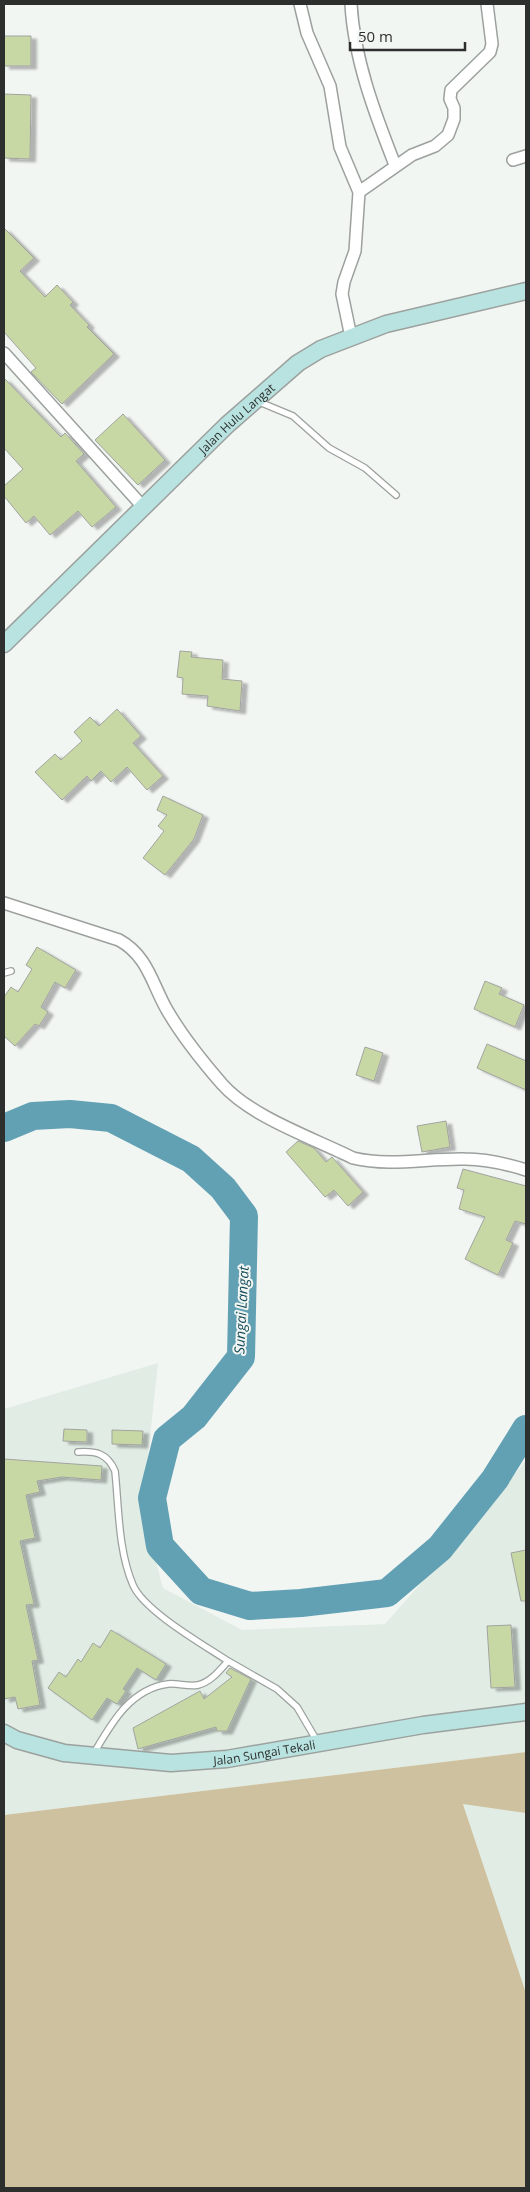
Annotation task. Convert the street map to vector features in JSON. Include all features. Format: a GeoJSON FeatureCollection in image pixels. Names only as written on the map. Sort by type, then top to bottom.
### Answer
{"type":"FeatureCollection","features":[{"type":"Feature","properties":{"kind":"street"},"geometry":{"type":"LineString","coordinates":[[300,4],[307,33],[330,86],[342,155],[359,192],[355,251],[344,282],[342,294],[351,337]]}},
{"type":"Feature","properties":{"kind":"street"},"geometry":{"type":"LineString","coordinates":[[351,4],[352,20],[374,111],[395,166]]}},
{"type":"Feature","properties":{"kind":"street"},"geometry":{"type":"LineString","coordinates":[[359,192],[412,155],[435,146],[448,134],[454,119],[454,108],[450,99],[451,90],[490,52],[492,44],[487,4]]}},
{"type":"Feature","properties":{"kind":"street"},"geometry":{"type":"LineString","coordinates":[[513,160],[526,156]]}},
{"type":"Feature","properties":{"kind":"street","name":"Jalan Hulu Langat"},"geometry":{"type":"LineString","coordinates":[[4,644],[255,400],[298,363],[321,349],[393,322],[526,291]]}},
{"type":"Feature","properties":{"kind":"street"},"geometry":{"type":"LineString","coordinates":[[4,353],[144,508]]}},
{"type":"Feature","properties":{"kind":"street"},"geometry":{"type":"LineString","coordinates":[[4,626],[27,621]]}},
{"type":"Feature","properties":{"kind":"street"},"geometry":{"type":"LineString","coordinates":[[4,903],[119,940],[129,945],[140,955],[148,967],[166,1009],[178,1027],[223,1085],[255,1112],[354,1158],[370,1162],[467,1158],[505,1164],[526,1170]]}},
{"type":"Feature","properties":{"kind":"street","name":"Jalan Sungai Tekali"},"geometry":{"type":"LineString","coordinates":[[4,1734],[45,1748],[92,1757],[171,1763],[227,1759],[423,1725],[526,1712]]}},
{"type":"Feature","properties":{"kind":"lane"},"geometry":{"type":"LineString","coordinates":[[255,400],[293,416],[330,448],[365,468],[396,495]]}},
{"type":"Feature","properties":{"kind":"lane"},"geometry":{"type":"LineString","coordinates":[[4,973],[11,971]]}},
{"type":"Feature","properties":{"kind":"lane"},"geometry":{"type":"LineString","coordinates":[[78,1452],[95,1451],[104,1455],[110,1461],[115,1471],[125,1559],[133,1586],[152,1609],[228,1661],[277,1689],[297,1707],[318,1743]]}},
{"type":"Feature","properties":{"kind":"lane"},"geometry":{"type":"LineString","coordinates":[[92,1757],[117,1715],[145,1692],[167,1684],[198,1685],[210,1680],[228,1661]]}},
{"type":"Feature","properties":{"kind":"shaded area"},"geometry":{"type":"Polygon","coordinates":[[[158,1363],[142,1511],[163,1588],[242,1630],[385,1624],[497,1497],[526,1460],[526,1752],[4,1815],[4,1409],[158,1363]]]}},
{"type":"Feature","properties":{"kind":"shaded area"},"geometry":{"type":"Polygon","coordinates":[[[526,1752],[526,1813],[463,1804],[526,1993],[526,2188],[4,2188],[4,1815],[526,1752]]]}},
{"type":"Feature","properties":{"kind":"shaded area"},"geometry":{"type":"Polygon","coordinates":[[[463,1803],[526,1813],[526,1993],[463,1803]]]}},
{"type":"Feature","properties":{"kind":"building"},"geometry":{"type":"Polygon","coordinates":[[[4,36],[31,36],[31,66],[4,66],[4,36]]]}},
{"type":"Feature","properties":{"kind":"building"},"geometry":{"type":"Polygon","coordinates":[[[4,94],[31,95],[30,159],[4,158],[4,94]]]}},
{"type":"Feature","properties":{"kind":"building"},"geometry":{"type":"Polygon","coordinates":[[[4,228],[34,258],[20,271],[45,297],[57,285],[73,302],[70,305],[89,325],[87,327],[114,354],[62,404],[31,372],[36,368],[4,332],[4,228]]]}},
{"type":"Feature","properties":{"kind":"building"},"geometry":{"type":"Polygon","coordinates":[[[4,378],[61,437],[65,433],[84,454],[76,461],[116,507],[92,527],[78,511],[50,535],[34,516],[26,523],[4,496],[4,486],[23,469],[4,448],[4,378]]]}},
{"type":"Feature","properties":{"kind":"building"},"geometry":{"type":"Polygon","coordinates":[[[123,414],[165,460],[138,485],[95,440],[123,414]]]}},
{"type":"Feature","properties":{"kind":"building"},"geometry":{"type":"Polygon","coordinates":[[[180,651],[192,652],[191,657],[223,660],[222,679],[242,681],[240,711],[207,706],[208,696],[182,694],[183,678],[177,677],[180,651]]]}},
{"type":"Feature","properties":{"kind":"building"},"geometry":{"type":"Polygon","coordinates":[[[117,709],[141,736],[133,743],[163,776],[147,790],[127,767],[111,782],[101,771],[91,781],[87,776],[62,800],[35,772],[55,754],[61,760],[82,741],[74,732],[90,717],[99,726],[117,709]]]}},
{"type":"Feature","properties":{"kind":"building"},"geometry":{"type":"Polygon","coordinates":[[[163,796],[203,815],[194,839],[165,875],[143,858],[164,831],[158,826],[167,815],[157,810],[163,796]]]}},
{"type":"Feature","properties":{"kind":"building"},"geometry":{"type":"Polygon","coordinates":[[[37,947],[76,970],[65,988],[55,982],[41,1007],[48,1012],[39,1026],[35,1024],[15,1046],[4,1036],[4,997],[11,987],[18,992],[32,969],[26,965],[37,947]]]}},
{"type":"Feature","properties":{"kind":"building"},"geometry":{"type":"Polygon","coordinates":[[[485,981],[502,988],[499,994],[524,1005],[515,1027],[474,1009],[485,981]]]}},
{"type":"Feature","properties":{"kind":"building"},"geometry":{"type":"Polygon","coordinates":[[[487,1044],[526,1061],[526,1090],[477,1068],[487,1044]]]}},
{"type":"Feature","properties":{"kind":"building"},"geometry":{"type":"Polygon","coordinates":[[[365,1047],[383,1053],[374,1081],[356,1075],[365,1047]]]}},
{"type":"Feature","properties":{"kind":"building"},"geometry":{"type":"Polygon","coordinates":[[[446,1121],[450,1147],[422,1152],[417,1126],[446,1121]]]}},
{"type":"Feature","properties":{"kind":"building"},"geometry":{"type":"Polygon","coordinates":[[[298,1141],[314,1148],[326,1162],[332,1157],[363,1192],[348,1206],[334,1190],[325,1197],[286,1152],[298,1141]]]}},
{"type":"Feature","properties":{"kind":"building"},"geometry":{"type":"Polygon","coordinates":[[[463,1169],[526,1186],[526,1224],[515,1221],[506,1240],[513,1243],[498,1275],[465,1259],[485,1217],[459,1209],[464,1190],[457,1188],[463,1169]]]}},
{"type":"Feature","properties":{"kind":"building"},"geometry":{"type":"Polygon","coordinates":[[[64,1429],[87,1430],[87,1442],[63,1441],[64,1429]]]}},
{"type":"Feature","properties":{"kind":"building"},"geometry":{"type":"Polygon","coordinates":[[[112,1430],[143,1431],[142,1445],[112,1444],[112,1430]]]}},
{"type":"Feature","properties":{"kind":"building"},"geometry":{"type":"Polygon","coordinates":[[[4,1459],[102,1466],[101,1480],[62,1477],[37,1481],[40,1492],[26,1495],[35,1538],[20,1541],[34,1604],[26,1605],[38,1660],[32,1661],[40,1705],[18,1709],[15,1697],[4,1699],[4,1459]]]}},
{"type":"Feature","properties":{"kind":"building"},"geometry":{"type":"Polygon","coordinates":[[[526,1550],[526,1601],[521,1601],[511,1553],[526,1550]]]}},
{"type":"Feature","properties":{"kind":"building"},"geometry":{"type":"Polygon","coordinates":[[[511,1625],[515,1687],[491,1688],[487,1626],[511,1625]]]}},
{"type":"Feature","properties":{"kind":"building"},"geometry":{"type":"Polygon","coordinates":[[[111,1630],[166,1664],[156,1680],[137,1668],[123,1689],[126,1691],[117,1704],[107,1698],[92,1720],[48,1688],[59,1672],[66,1677],[78,1659],[81,1662],[93,1643],[100,1648],[111,1630]]]}},
{"type":"Feature","properties":{"kind":"building"},"geometry":{"type":"Polygon","coordinates":[[[230,1668],[251,1679],[227,1731],[217,1731],[216,1727],[138,1749],[133,1728],[200,1691],[204,1699],[232,1677],[226,1673],[230,1668]]]}},
{"type":"Feature","properties":{"kind":"waterway","name":"Sungai Langat"},"geometry":{"type":"LineString","coordinates":[[4,1128],[33,1116],[70,1114],[111,1118],[191,1159],[223,1188],[244,1216],[241,1357],[194,1417],[167,1439],[152,1498],[160,1546],[201,1591],[250,1606],[301,1603],[387,1593],[440,1548],[495,1479],[526,1429]]}}]}
